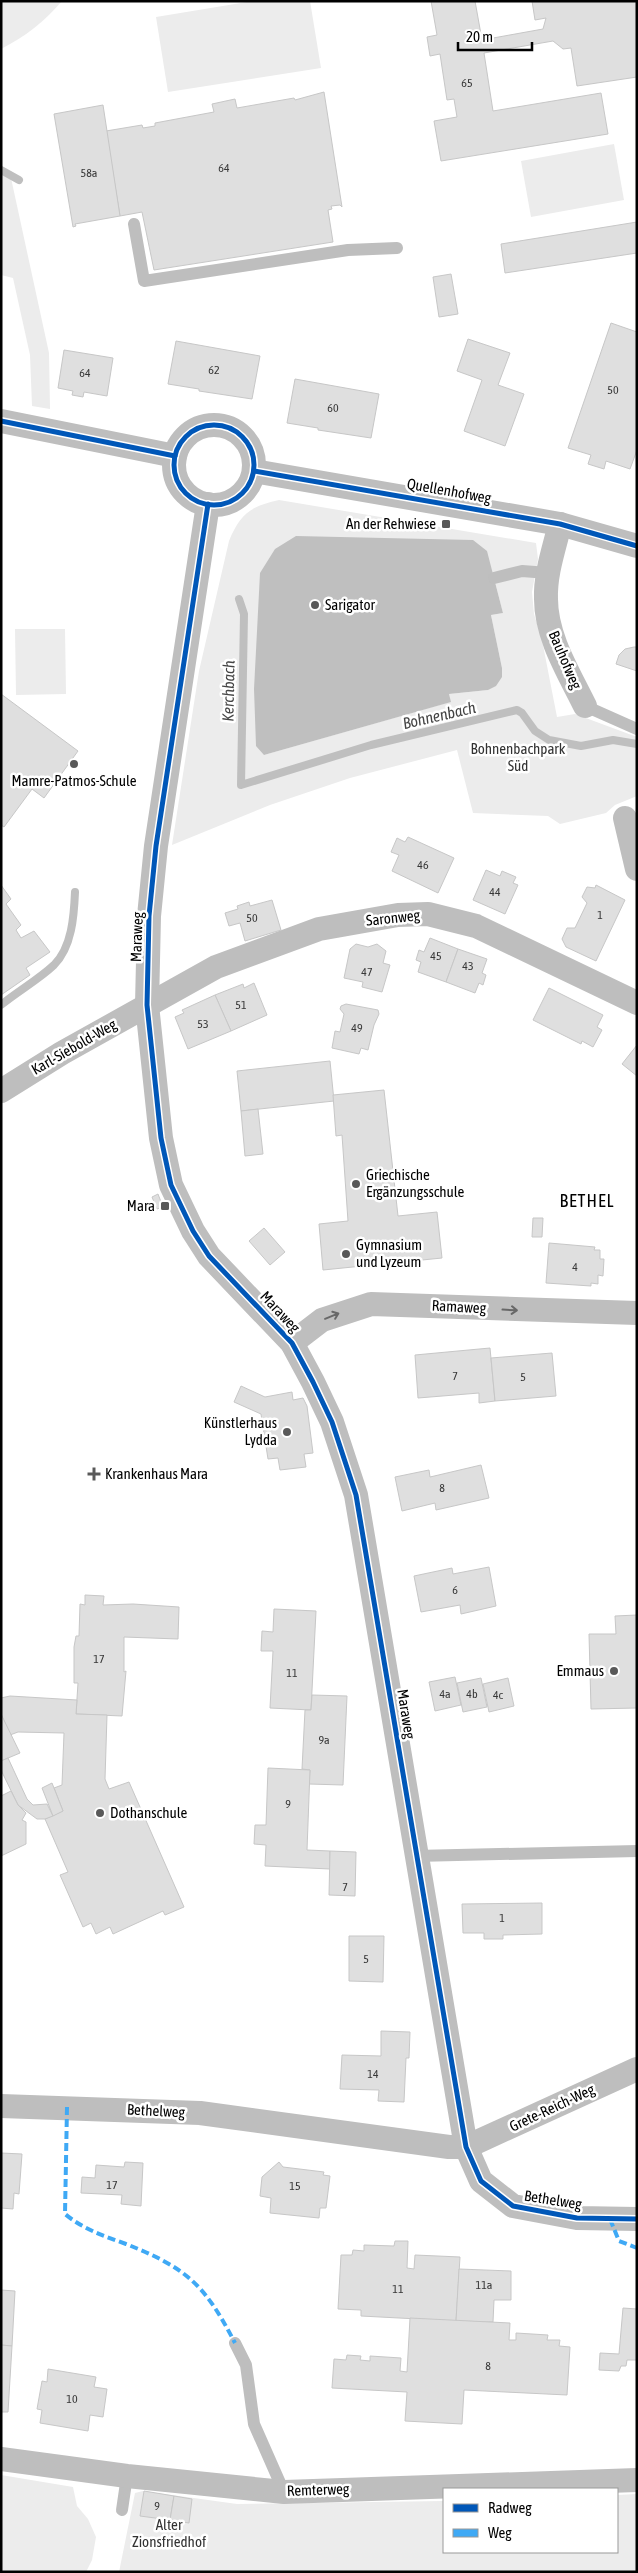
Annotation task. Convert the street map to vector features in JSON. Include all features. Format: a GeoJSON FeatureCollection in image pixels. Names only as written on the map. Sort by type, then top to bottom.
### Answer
{"type":"FeatureCollection","features":[{"type":"Feature","properties":{"kind":"street"},"geometry":{"type":"LineString","coordinates":[[1,421],[175,456]]}},
{"type":"Feature","properties":{"kind":"street"},"geometry":{"type":"LineString","coordinates":[[216,425],[229,428],[240,434],[249,445],[254,457],[254,471],[250,484],[230,502],[208,504],[194,499],[180,485],[174,466],[175,456],[181,443],[190,433],[202,426],[216,425]]}},
{"type":"Feature","properties":{"kind":"street","name":"Quellenhofweg"},"geometry":{"type":"LineString","coordinates":[[254,471],[560,524],[637,546]]}},
{"type":"Feature","properties":{"kind":"street","name":"Maraweg"},"geometry":{"type":"LineString","coordinates":[[208,504],[156,846],[149,916],[147,1005],[161,1138],[171,1185],[180,1206],[210,1256],[292,1342],[332,1422],[356,1495],[375,1600],[415,1856],[466,2147]]}},
{"type":"Feature","properties":{"kind":"street","name":"Bauhofweg"},"geometry":{"type":"LineString","coordinates":[[560,524],[548,573],[546,598],[552,635],[585,706]]}},
{"type":"Feature","properties":{"kind":"street"},"geometry":{"type":"LineString","coordinates":[[625,818],[637,869]]}},
{"type":"Feature","properties":{"kind":"street","name":"Saronweg"},"geometry":{"type":"LineString","coordinates":[[147,1005],[216,967],[319,929],[398,914],[428,914],[476,926],[637,1003]]}},
{"type":"Feature","properties":{"kind":"street","name":"Karl-Siebold-Weg"},"geometry":{"type":"LineString","coordinates":[[1,1091],[62,1053],[147,1005]]}},
{"type":"Feature","properties":{"kind":"street","name":"Ramaweg"},"geometry":{"type":"LineString","coordinates":[[292,1342],[322,1320],[372,1304],[637,1313]]}},
{"type":"Feature","properties":{"kind":"street","name":"Grete-Reich-Weg"},"geometry":{"type":"LineString","coordinates":[[466,2147],[637,2069]]}},
{"type":"Feature","properties":{"kind":"street","name":"Bethelweg"},"geometry":{"type":"LineString","coordinates":[[1,2106],[200,2113],[448,2147],[466,2147],[481,2181],[513,2206],[577,2218],[637,2219]]}},
{"type":"Feature","properties":{"kind":"street","name":"Remterweg"},"geometry":{"type":"LineString","coordinates":[[1,2458],[127,2476],[284,2492],[637,2480]]}},
{"type":"Feature","properties":{"kind":"lane"},"geometry":{"type":"LineString","coordinates":[[134,224],[144,281],[348,250],[397,248]]}},
{"type":"Feature","properties":{"kind":"lane"},"geometry":{"type":"LineString","coordinates":[[494,578],[522,571],[548,573]]}},
{"type":"Feature","properties":{"kind":"lane"},"geometry":{"type":"LineString","coordinates":[[585,706],[637,729]]}},
{"type":"Feature","properties":{"kind":"lane"},"geometry":{"type":"LineString","coordinates":[[415,1856],[637,1851]]}},
{"type":"Feature","properties":{"kind":"lane"},"geometry":{"type":"LineString","coordinates":[[235,2343],[246,2366],[254,2424],[284,2492]]}},
{"type":"Feature","properties":{"kind":"lane"},"geometry":{"type":"LineString","coordinates":[[122,2510],[127,2476]]}},
{"type":"Feature","properties":{"kind":"green space"},"geometry":{"type":"Polygon","coordinates":[[[1,1],[62,1],[34,28],[1,49],[1,1]]]}},
{"type":"Feature","properties":{"kind":"green space"},"geometry":{"type":"Polygon","coordinates":[[[253,1],[310,1],[321,68],[168,92],[156,17],[253,1]]]}},
{"type":"Feature","properties":{"kind":"green space"},"geometry":{"type":"Polygon","coordinates":[[[614,144],[624,200],[531,217],[521,161],[614,144]]]}},
{"type":"Feature","properties":{"kind":"green space"},"geometry":{"type":"Polygon","coordinates":[[[1,172],[11,178],[49,353],[50,409],[32,406],[30,355],[13,278],[1,275],[1,172]]]}},
{"type":"Feature","properties":{"kind":"green space","name":"Bohnenbachpark Süd"},"geometry":{"type":"Polygon","coordinates":[[[279,500],[536,543],[538,559],[532,592],[534,614],[542,640],[557,717],[575,714],[637,737],[637,796],[615,805],[606,813],[560,824],[548,816],[473,813],[457,750],[350,778],[270,805],[172,845],[199,671],[229,541],[242,518],[254,508],[279,500]],[[494,578],[264,755],[450,702],[449,694],[488,690],[502,668],[491,615],[503,613],[494,578]]]}},
{"type":"Feature","properties":{"kind":"green space"},"geometry":{"type":"Polygon","coordinates":[[[15,629],[65,629],[66,694],[16,695],[15,629]]]}},
{"type":"Feature","properties":{"kind":"green space"},"geometry":{"type":"Polygon","coordinates":[[[1,2475],[73,2487],[77,2506],[88,2519],[96,2537],[92,2560],[86,2572],[1,2572],[1,2475]]]}},
{"type":"Feature","properties":{"kind":"green space","name":"Alter Zionsfriedhof"},"geometry":{"type":"Polygon","coordinates":[[[143,2491],[237,2504],[443,2501],[443,2553],[618,2553],[618,2495],[637,2494],[637,2572],[119,2572],[135,2493],[143,2491]]]}},
{"type":"Feature","properties":{"kind":"shaded area"},"geometry":{"type":"Polygon","coordinates":[[[296,536],[473,540],[487,551],[503,613],[491,615],[502,668],[502,677],[496,686],[488,690],[449,694],[451,702],[264,755],[256,746],[254,689],[260,573],[275,549],[296,536]]]}},
{"type":"Feature","properties":{"kind":"building"},"geometry":{"type":"Polygon","coordinates":[[[431,1],[475,1],[482,40],[543,29],[546,18],[535,20],[532,1],[637,1],[637,77],[577,86],[571,48],[563,49],[553,41],[484,53],[493,111],[601,93],[608,134],[441,161],[434,121],[457,117],[454,99],[447,100],[440,54],[430,56],[427,37],[437,35],[431,1]]]}},
{"type":"Feature","properties":{"kind":"building"},"geometry":{"type":"Polygon","coordinates":[[[324,92],[342,207],[340,205],[331,206],[332,209],[328,210],[333,242],[154,270],[142,212],[120,216],[106,131],[142,125],[143,128],[155,126],[155,123],[214,112],[212,104],[235,99],[237,108],[294,98],[295,100],[324,92]]]}},
{"type":"Feature","properties":{"kind":"building"},"geometry":{"type":"Polygon","coordinates":[[[103,105],[120,216],[75,224],[76,226],[73,227],[54,114],[103,105]]]}},
{"type":"Feature","properties":{"kind":"building"},"geometry":{"type":"Polygon","coordinates":[[[637,222],[637,253],[505,273],[501,244],[637,222]]]}},
{"type":"Feature","properties":{"kind":"building"},"geometry":{"type":"Polygon","coordinates":[[[451,274],[458,314],[439,317],[433,277],[451,274]]]}},
{"type":"Feature","properties":{"kind":"building"},"geometry":{"type":"Polygon","coordinates":[[[611,323],[637,332],[637,450],[630,469],[606,461],[604,469],[588,464],[591,455],[568,448],[611,323]]]}},
{"type":"Feature","properties":{"kind":"building"},"geometry":{"type":"Polygon","coordinates":[[[468,339],[510,353],[498,385],[524,394],[505,446],[464,431],[482,380],[457,371],[468,339]]]}},
{"type":"Feature","properties":{"kind":"building"},"geometry":{"type":"Polygon","coordinates":[[[176,341],[260,356],[252,399],[168,384],[176,341]]]}},
{"type":"Feature","properties":{"kind":"building"},"geometry":{"type":"Polygon","coordinates":[[[64,350],[113,358],[107,396],[84,392],[83,397],[72,395],[73,391],[58,388],[64,350]]]}},
{"type":"Feature","properties":{"kind":"building"},"geometry":{"type":"Polygon","coordinates":[[[295,379],[379,394],[371,438],[287,423],[295,379]]]}},
{"type":"Feature","properties":{"kind":"building"},"geometry":{"type":"Polygon","coordinates":[[[637,647],[637,671],[616,664],[619,655],[625,649],[637,647]]]}},
{"type":"Feature","properties":{"kind":"building"},"geometry":{"type":"Polygon","coordinates":[[[1,694],[78,751],[44,798],[32,789],[4,827],[1,825],[1,694]]]}},
{"type":"Feature","properties":{"kind":"building"},"geometry":{"type":"Polygon","coordinates":[[[408,837],[454,858],[438,893],[392,871],[399,855],[391,852],[397,838],[405,842],[408,837]]]}},
{"type":"Feature","properties":{"kind":"building"},"geometry":{"type":"Polygon","coordinates":[[[486,870],[500,876],[502,871],[516,877],[513,883],[518,885],[505,914],[473,900],[486,870]]]}},
{"type":"Feature","properties":{"kind":"building"},"geometry":{"type":"Polygon","coordinates":[[[1,885],[11,899],[6,904],[21,925],[16,930],[21,938],[34,931],[50,952],[26,968],[30,975],[1,995],[1,885]]]}},
{"type":"Feature","properties":{"kind":"building"},"geometry":{"type":"Polygon","coordinates":[[[596,885],[625,900],[596,961],[566,947],[562,939],[567,928],[575,928],[587,903],[582,897],[587,887],[595,888],[596,885]]]}},
{"type":"Feature","properties":{"kind":"building"},"geometry":{"type":"Polygon","coordinates":[[[272,900],[281,930],[245,941],[240,923],[229,926],[225,913],[238,909],[237,906],[249,902],[250,906],[272,900]]]}},
{"type":"Feature","properties":{"kind":"building"},"geometry":{"type":"Polygon","coordinates":[[[430,938],[458,949],[446,982],[418,972],[421,962],[416,960],[419,950],[424,952],[430,938]]]}},
{"type":"Feature","properties":{"kind":"building"},"geometry":{"type":"Polygon","coordinates":[[[356,944],[368,947],[377,944],[386,951],[383,963],[390,965],[382,992],[362,987],[363,982],[344,978],[350,949],[356,944]]]}},
{"type":"Feature","properties":{"kind":"building"},"geometry":{"type":"Polygon","coordinates":[[[458,949],[487,959],[482,973],[486,975],[483,985],[479,983],[475,993],[446,982],[458,949]]]}},
{"type":"Feature","properties":{"kind":"building"},"geometry":{"type":"Polygon","coordinates":[[[254,983],[267,1015],[231,1031],[215,995],[243,984],[244,988],[254,983]]]}},
{"type":"Feature","properties":{"kind":"building"},"geometry":{"type":"Polygon","coordinates":[[[549,988],[603,1015],[597,1027],[602,1030],[593,1047],[582,1041],[581,1044],[533,1020],[549,988]]]}},
{"type":"Feature","properties":{"kind":"building"},"geometry":{"type":"Polygon","coordinates":[[[215,995],[231,1031],[188,1049],[175,1017],[184,1013],[182,1010],[215,995]]]}},
{"type":"Feature","properties":{"kind":"building"},"geometry":{"type":"Polygon","coordinates":[[[346,1004],[378,1010],[379,1014],[374,1025],[368,1050],[361,1048],[359,1054],[332,1048],[335,1031],[340,1032],[344,1014],[340,1009],[341,1006],[346,1004]]]}},
{"type":"Feature","properties":{"kind":"building"},"geometry":{"type":"Polygon","coordinates":[[[637,1045],[637,1076],[622,1064],[637,1045]]]}},
{"type":"Feature","properties":{"kind":"building"},"geometry":{"type":"Polygon","coordinates":[[[330,1061],[334,1101],[241,1111],[237,1071],[330,1061]]]}},
{"type":"Feature","properties":{"kind":"building"},"geometry":{"type":"Polygon","coordinates":[[[384,1090],[398,1216],[437,1212],[442,1258],[323,1270],[319,1224],[348,1221],[342,1135],[336,1136],[333,1095],[384,1090]]]}},
{"type":"Feature","properties":{"kind":"building"},"geometry":{"type":"Polygon","coordinates":[[[258,1109],[263,1154],[245,1156],[241,1111],[258,1109]]]}},
{"type":"Feature","properties":{"kind":"building"},"geometry":{"type":"Polygon","coordinates":[[[158,1194],[163,1207],[157,1209],[152,1197],[158,1194]]]}},
{"type":"Feature","properties":{"kind":"building"},"geometry":{"type":"Polygon","coordinates":[[[533,1218],[543,1218],[542,1237],[532,1237],[533,1218]]]}},
{"type":"Feature","properties":{"kind":"building"},"geometry":{"type":"Polygon","coordinates":[[[264,1228],[285,1252],[270,1265],[249,1241],[264,1228]]]}},
{"type":"Feature","properties":{"kind":"building"},"geometry":{"type":"Polygon","coordinates":[[[549,1243],[595,1247],[594,1250],[600,1250],[600,1259],[604,1259],[603,1276],[598,1275],[598,1284],[591,1283],[591,1286],[546,1283],[549,1243]]]}},
{"type":"Feature","properties":{"kind":"building"},"geometry":{"type":"Polygon","coordinates":[[[490,1348],[495,1401],[479,1403],[479,1393],[418,1398],[415,1355],[490,1348]]]}},
{"type":"Feature","properties":{"kind":"building"},"geometry":{"type":"Polygon","coordinates":[[[552,1353],[556,1396],[495,1401],[491,1358],[552,1353]]]}},
{"type":"Feature","properties":{"kind":"building"},"geometry":{"type":"Polygon","coordinates":[[[241,1386],[265,1397],[292,1392],[293,1400],[303,1398],[307,1406],[313,1453],[304,1454],[306,1467],[280,1470],[278,1458],[268,1459],[261,1414],[234,1402],[241,1386]]]}},
{"type":"Feature","properties":{"kind":"building"},"geometry":{"type":"Polygon","coordinates":[[[481,1465],[489,1498],[436,1510],[435,1503],[402,1511],[395,1477],[429,1470],[430,1477],[481,1465]]]}},
{"type":"Feature","properties":{"kind":"building"},"geometry":{"type":"Polygon","coordinates":[[[489,1567],[496,1606],[461,1614],[460,1605],[421,1612],[414,1576],[452,1568],[453,1574],[489,1567]]]}},
{"type":"Feature","properties":{"kind":"building"},"geometry":{"type":"Polygon","coordinates":[[[85,1595],[104,1596],[103,1605],[133,1604],[179,1607],[178,1639],[124,1637],[124,1672],[126,1671],[122,1716],[76,1714],[78,1683],[74,1683],[74,1647],[76,1636],[79,1636],[80,1604],[85,1605],[85,1595]]]}},
{"type":"Feature","properties":{"kind":"building"},"geometry":{"type":"Polygon","coordinates":[[[274,1609],[316,1611],[311,1710],[270,1708],[273,1651],[261,1651],[262,1631],[273,1632],[274,1609]]]}},
{"type":"Feature","properties":{"kind":"building","name":"Emmaus"},"geometry":{"type":"Polygon","coordinates":[[[637,1615],[637,1708],[591,1709],[589,1634],[616,1634],[615,1616],[637,1615]]]}},
{"type":"Feature","properties":{"kind":"building"},"geometry":{"type":"Polygon","coordinates":[[[455,1677],[461,1705],[435,1711],[429,1682],[455,1677]]]}},
{"type":"Feature","properties":{"kind":"building"},"geometry":{"type":"Polygon","coordinates":[[[481,1678],[487,1707],[463,1712],[457,1683],[481,1678]]]}},
{"type":"Feature","properties":{"kind":"building"},"geometry":{"type":"Polygon","coordinates":[[[508,1678],[514,1706],[489,1712],[483,1684],[508,1678]]]}},
{"type":"Feature","properties":{"kind":"building"},"geometry":{"type":"Polygon","coordinates":[[[312,1695],[347,1696],[343,1785],[309,1784],[310,1770],[302,1769],[305,1710],[311,1710],[312,1695]]]}},
{"type":"Feature","properties":{"kind":"building","name":"Dothanschule"},"geometry":{"type":"Polygon","coordinates":[[[10,1696],[77,1700],[76,1714],[107,1715],[105,1779],[109,1789],[129,1782],[184,1907],[165,1915],[163,1911],[113,1934],[110,1927],[96,1934],[91,1923],[83,1927],[60,1875],[68,1872],[45,1819],[63,1811],[54,1788],[62,1785],[64,1733],[18,1732],[10,1735],[1,1714],[1,1698],[10,1696]]]}},
{"type":"Feature","properties":{"kind":"building"},"geometry":{"type":"Polygon","coordinates":[[[1,1714],[20,1753],[1,1761],[1,1714]]]}},
{"type":"Feature","properties":{"kind":"building"},"geometry":{"type":"Polygon","coordinates":[[[8,1758],[27,1799],[33,1805],[47,1804],[53,1816],[37,1819],[18,1805],[1,1770],[1,1761],[8,1758]]]}},
{"type":"Feature","properties":{"kind":"building"},"geometry":{"type":"Polygon","coordinates":[[[268,1768],[310,1770],[307,1850],[330,1851],[330,1869],[265,1866],[266,1845],[254,1844],[255,1825],[266,1825],[268,1768]]]}},
{"type":"Feature","properties":{"kind":"building"},"geometry":{"type":"Polygon","coordinates":[[[52,1783],[63,1811],[53,1816],[42,1788],[52,1783]]]}},
{"type":"Feature","properties":{"kind":"building"},"geometry":{"type":"Polygon","coordinates":[[[11,1791],[18,1805],[26,1813],[22,1820],[26,1822],[26,1844],[1,1856],[1,1796],[11,1791]]]}},
{"type":"Feature","properties":{"kind":"building"},"geometry":{"type":"Polygon","coordinates":[[[330,1851],[356,1852],[355,1896],[329,1895],[330,1851]]]}},
{"type":"Feature","properties":{"kind":"building"},"geometry":{"type":"Polygon","coordinates":[[[542,1903],[542,1934],[503,1935],[503,1939],[484,1939],[484,1933],[463,1933],[462,1904],[542,1903]]]}},
{"type":"Feature","properties":{"kind":"building"},"geometry":{"type":"Polygon","coordinates":[[[349,1936],[384,1936],[383,1982],[349,1981],[349,1936]]]}},
{"type":"Feature","properties":{"kind":"building"},"geometry":{"type":"Polygon","coordinates":[[[381,2031],[410,2032],[409,2058],[406,2058],[404,2102],[378,2101],[379,2090],[340,2089],[342,2055],[381,2056],[381,2031]]]}},
{"type":"Feature","properties":{"kind":"building"},"geometry":{"type":"Polygon","coordinates":[[[1,2153],[22,2154],[19,2194],[14,2193],[13,2209],[1,2208],[1,2153]]]}},
{"type":"Feature","properties":{"kind":"building"},"geometry":{"type":"Polygon","coordinates":[[[125,2162],[143,2163],[141,2206],[121,2204],[122,2195],[81,2193],[82,2177],[95,2178],[96,2165],[124,2167],[125,2162]]]}},
{"type":"Feature","properties":{"kind":"building"},"geometry":{"type":"Polygon","coordinates":[[[279,2162],[283,2167],[324,2172],[323,2175],[330,2176],[326,2208],[320,2208],[319,2218],[270,2213],[271,2198],[260,2196],[262,2177],[279,2162]]]}},
{"type":"Feature","properties":{"kind":"building"},"geometry":{"type":"Polygon","coordinates":[[[395,2241],[408,2241],[407,2268],[414,2269],[415,2255],[460,2257],[456,2321],[361,2316],[361,2310],[338,2309],[341,2255],[352,2255],[353,2250],[364,2251],[364,2245],[394,2246],[395,2241]]]}},
{"type":"Feature","properties":{"kind":"building"},"geometry":{"type":"Polygon","coordinates":[[[459,2269],[511,2271],[511,2300],[494,2300],[493,2322],[456,2321],[459,2269]]]}},
{"type":"Feature","properties":{"kind":"building"},"geometry":{"type":"Polygon","coordinates":[[[1,2290],[15,2291],[12,2346],[1,2345],[1,2290]]]}},
{"type":"Feature","properties":{"kind":"building"},"geometry":{"type":"Polygon","coordinates":[[[623,2308],[637,2309],[637,2360],[627,2360],[626,2366],[621,2366],[619,2371],[599,2370],[600,2353],[619,2354],[623,2308]]]}},
{"type":"Feature","properties":{"kind":"building"},"geometry":{"type":"Polygon","coordinates":[[[410,2318],[510,2323],[509,2340],[516,2340],[516,2333],[548,2335],[547,2340],[560,2340],[559,2346],[570,2347],[567,2395],[464,2390],[462,2424],[405,2421],[407,2392],[332,2388],[334,2359],[346,2360],[347,2355],[361,2356],[360,2360],[370,2361],[370,2356],[401,2358],[400,2371],[407,2372],[410,2318]]]}},
{"type":"Feature","properties":{"kind":"building"},"geometry":{"type":"Polygon","coordinates":[[[1,2345],[12,2346],[8,2412],[1,2412],[1,2345]]]}},
{"type":"Feature","properties":{"kind":"building"},"geometry":{"type":"Polygon","coordinates":[[[48,2369],[96,2377],[94,2387],[107,2389],[103,2417],[90,2415],[88,2431],[40,2423],[42,2410],[37,2409],[42,2381],[47,2382],[48,2369]]]}},
{"type":"Feature","properties":{"kind":"building"},"geometry":{"type":"Polygon","coordinates":[[[144,2491],[174,2496],[170,2520],[140,2516],[144,2491]]]}},
{"type":"Feature","properties":{"kind":"building"},"geometry":{"type":"Polygon","coordinates":[[[174,2496],[192,2499],[189,2523],[170,2520],[174,2496]]]}},
{"type":"Feature","properties":{"kind":"waterway","name":"Kerchbach"},"geometry":{"type":"LineString","coordinates":[[1,170],[19,180]]}},
{"type":"Feature","properties":{"kind":"waterway","name":"Bohnenbach"},"geometry":{"type":"LineString","coordinates":[[239,599],[244,614],[241,785],[371,745],[517,710],[522,713],[535,731],[549,740],[581,746],[613,740],[637,744]]}},
{"type":"Feature","properties":{"kind":"waterway","name":"Bohnenbach"},"geometry":{"type":"LineString","coordinates":[[1,1005],[48,970],[60,958],[71,931],[75,892]]}},
{"type":"Feature","properties":{"kind":"marked path"},"geometry":{"type":"LineString","coordinates":[[67,2107],[65,2214],[86,2228],[165,2261],[179,2271],[192,2281],[214,2306],[235,2343]]}},
{"type":"Feature","properties":{"kind":"marked path"},"geometry":{"type":"LineString","coordinates":[[610,2219],[619,2241],[637,2248]]}},
{"type":"Feature","properties":{"kind":"cycle path"},"geometry":{"type":"LineString","coordinates":[[1,421],[175,456]]}},
{"type":"Feature","properties":{"kind":"cycle path"},"geometry":{"type":"LineString","coordinates":[[214,425],[229,428],[242,437],[251,450],[254,465],[251,480],[242,493],[229,502],[214,505],[199,502],[186,493],[177,480],[174,465],[177,450],[186,437],[199,428],[214,425]]}},
{"type":"Feature","properties":{"kind":"cycle path"},"geometry":{"type":"LineString","coordinates":[[254,471],[560,524],[637,546]]}},
{"type":"Feature","properties":{"kind":"cycle path"},"geometry":{"type":"LineString","coordinates":[[208,504],[156,846],[149,916],[147,1005],[161,1138],[171,1185],[193,1231],[209,1256],[292,1343],[332,1422],[356,1495],[466,2147],[481,2181],[513,2206],[577,2218],[637,2219]]}},
{"type":"Feature","properties":{"kind":"place","name":"An der Rehwiese"},"geometry":{"type":"Point","coordinates":[446,524]}},
{"type":"Feature","properties":{"kind":"place","name":"Sarigator"},"geometry":{"type":"Point","coordinates":[315,605]}},
{"type":"Feature","properties":{"kind":"place","name":"Mamre-Patmos-Schule"},"geometry":{"type":"Point","coordinates":[74,764]}},
{"type":"Feature","properties":{"kind":"place","name":"Griechische Ergänzungsschule"},"geometry":{"type":"Point","coordinates":[356,1184]}},
{"type":"Feature","properties":{"kind":"place","name":"Mara"},"geometry":{"type":"Point","coordinates":[165,1206]}},
{"type":"Feature","properties":{"kind":"place","name":"Gymnasium und Lyzeum"},"geometry":{"type":"Point","coordinates":[346,1254]}},
{"type":"Feature","properties":{"kind":"place","name":"Künstlerhaus Lydda"},"geometry":{"type":"Point","coordinates":[287,1432]}},
{"type":"Feature","properties":{"kind":"place","name":"Krankenhaus Mara"},"geometry":{"type":"Point","coordinates":[94,1474]}},
{"type":"Feature","properties":{"kind":"place","name":"Emmaus"},"geometry":{"type":"Point","coordinates":[614,1671]}},
{"type":"Feature","properties":{"kind":"place","name":"Dothanschule"},"geometry":{"type":"Point","coordinates":[100,1813]}},
{"type":"Feature","properties":{"kind":"district","name":"BETHEL"},"geometry":{"type":"Point","coordinates":[587,1201]}}]}
